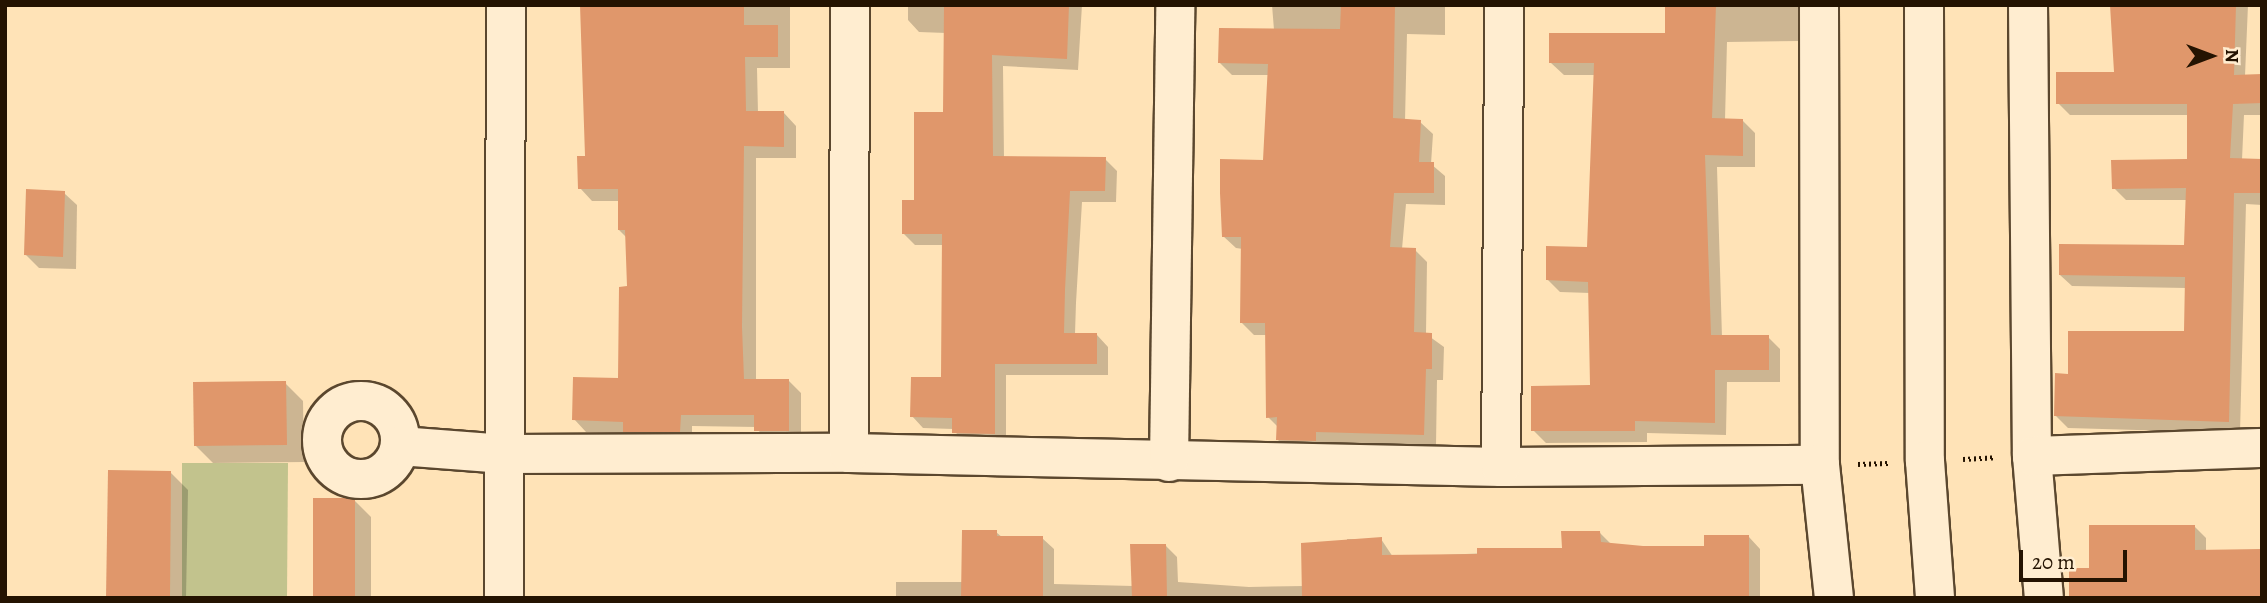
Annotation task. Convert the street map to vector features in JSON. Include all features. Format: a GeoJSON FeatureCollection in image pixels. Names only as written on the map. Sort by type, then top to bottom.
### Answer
{"type":"FeatureCollection","features":[{"type":"Feature","properties":{"kind":"street"},"geometry":{"type":"LineString","coordinates":[[504,598],[506,5]]}},
{"type":"Feature","properties":{"kind":"street"},"geometry":{"type":"LineString","coordinates":[[849,453],[850,5]]}},
{"type":"Feature","properties":{"kind":"street"},"geometry":{"type":"LineString","coordinates":[[1169,462],[1175,5]]}},
{"type":"Feature","properties":{"kind":"street"},"geometry":{"type":"LineString","coordinates":[[1502,467],[1504,5]]}},
{"type":"Feature","properties":{"kind":"street"},"geometry":{"type":"LineString","coordinates":[[1819,5],[1820,465],[1833,598]]}},
{"type":"Feature","properties":{"kind":"street"},"geometry":{"type":"LineString","coordinates":[[1924,5],[1925,461],[1935,598]]}},
{"type":"Feature","properties":{"kind":"street"},"geometry":{"type":"LineString","coordinates":[[2028,5],[2032,456],[2044,598]]}},
{"type":"Feature","properties":{"kind":"street"},"geometry":{"type":"LineString","coordinates":[[400,446],[505,454],[849,453],[1169,462],[1502,467],[1820,465]]}},
{"type":"Feature","properties":{"kind":"street"},"geometry":{"type":"LineString","coordinates":[[2032,456],[2262,448]]}},
{"type":"Feature","properties":{"kind":"green space"},"geometry":{"type":"Polygon","coordinates":[[[182,463],[288,463],[287,598],[182,598],[182,463]]]}},
{"type":"Feature","properties":{"kind":"building"},"geometry":{"type":"Polygon","coordinates":[[[580,5],[744,5],[744,25],[778,25],[778,57],[745,57],[746,111],[784,111],[784,147],[744,146],[742,327],[744,379],[789,379],[789,431],[754,431],[754,415],[681,415],[680,432],[623,432],[623,422],[572,420],[573,377],[618,378],[619,287],[627,286],[625,230],[618,230],[618,189],[578,189],[577,156],[585,156],[580,5]]]}},
{"type":"Feature","properties":{"kind":"building"},"geometry":{"type":"Polygon","coordinates":[[[944,5],[1069,5],[1067,59],[992,55],[993,156],[1106,157],[1105,191],[1070,191],[1065,290],[1064,333],[1097,333],[1097,364],[995,364],[995,434],[952,433],[952,418],[910,417],[911,377],[941,377],[942,234],[902,234],[902,200],[914,200],[914,112],[943,112],[944,5]]]}},
{"type":"Feature","properties":{"kind":"building"},"geometry":{"type":"Polygon","coordinates":[[[1341,5],[1395,5],[1393,118],[1421,120],[1419,162],[1434,162],[1434,193],[1394,193],[1390,247],[1416,248],[1414,332],[1432,333],[1432,369],[1426,369],[1424,435],[1316,432],[1316,441],[1276,440],[1277,417],[1266,418],[1265,323],[1240,323],[1241,237],[1222,237],[1220,193],[1220,159],[1263,160],[1268,64],[1218,63],[1219,28],[1340,29],[1341,5]]]}},
{"type":"Feature","properties":{"kind":"building"},"geometry":{"type":"Polygon","coordinates":[[[1665,5],[1716,5],[1712,118],[1743,119],[1743,156],[1705,155],[1711,335],[1769,335],[1769,370],[1715,370],[1715,423],[1635,421],[1635,431],[1531,431],[1531,386],[1590,385],[1588,282],[1546,280],[1546,246],[1587,247],[1594,63],[1549,63],[1549,33],[1665,33],[1665,5]]]}},
{"type":"Feature","properties":{"kind":"building"},"geometry":{"type":"Polygon","coordinates":[[[2110,5],[2236,5],[2234,75],[2262,74],[2262,103],[2233,104],[2230,158],[2262,159],[2262,193],[2234,193],[2229,422],[2054,416],[2055,373],[2068,374],[2068,331],[2184,331],[2185,277],[2059,275],[2059,244],[2184,245],[2186,188],[2112,189],[2111,160],[2187,159],[2187,104],[2056,104],[2056,72],[2114,72],[2110,5]]]}},
{"type":"Feature","properties":{"kind":"building"},"geometry":{"type":"Polygon","coordinates":[[[26,189],[65,191],[63,257],[24,255],[26,189]]]}},
{"type":"Feature","properties":{"kind":"building"},"geometry":{"type":"Polygon","coordinates":[[[286,381],[287,445],[194,446],[193,382],[286,381]]]}},
{"type":"Feature","properties":{"kind":"building"},"geometry":{"type":"Polygon","coordinates":[[[108,470],[171,471],[170,598],[106,598],[108,470]]]}},
{"type":"Feature","properties":{"kind":"building"},"geometry":{"type":"Polygon","coordinates":[[[313,498],[355,498],[355,598],[313,598],[313,498]]]}},
{"type":"Feature","properties":{"kind":"building"},"geometry":{"type":"Polygon","coordinates":[[[2089,525],[2195,525],[2195,550],[2262,549],[2262,598],[2069,598],[2069,568],[2089,568],[2089,525]]]}},
{"type":"Feature","properties":{"kind":"building"},"geometry":{"type":"Polygon","coordinates":[[[962,530],[997,530],[997,536],[1043,536],[1043,598],[961,598],[962,530]]]}},
{"type":"Feature","properties":{"kind":"building"},"geometry":{"type":"Polygon","coordinates":[[[1561,531],[1600,531],[1601,542],[1643,546],[1704,546],[1704,535],[1749,535],[1749,598],[1302,598],[1301,543],[1382,537],[1382,555],[1477,554],[1477,548],[1562,548],[1561,531]]]}},
{"type":"Feature","properties":{"kind":"building"},"geometry":{"type":"Polygon","coordinates":[[[1130,544],[1166,544],[1167,598],[1132,598],[1130,544]]]}}]}
